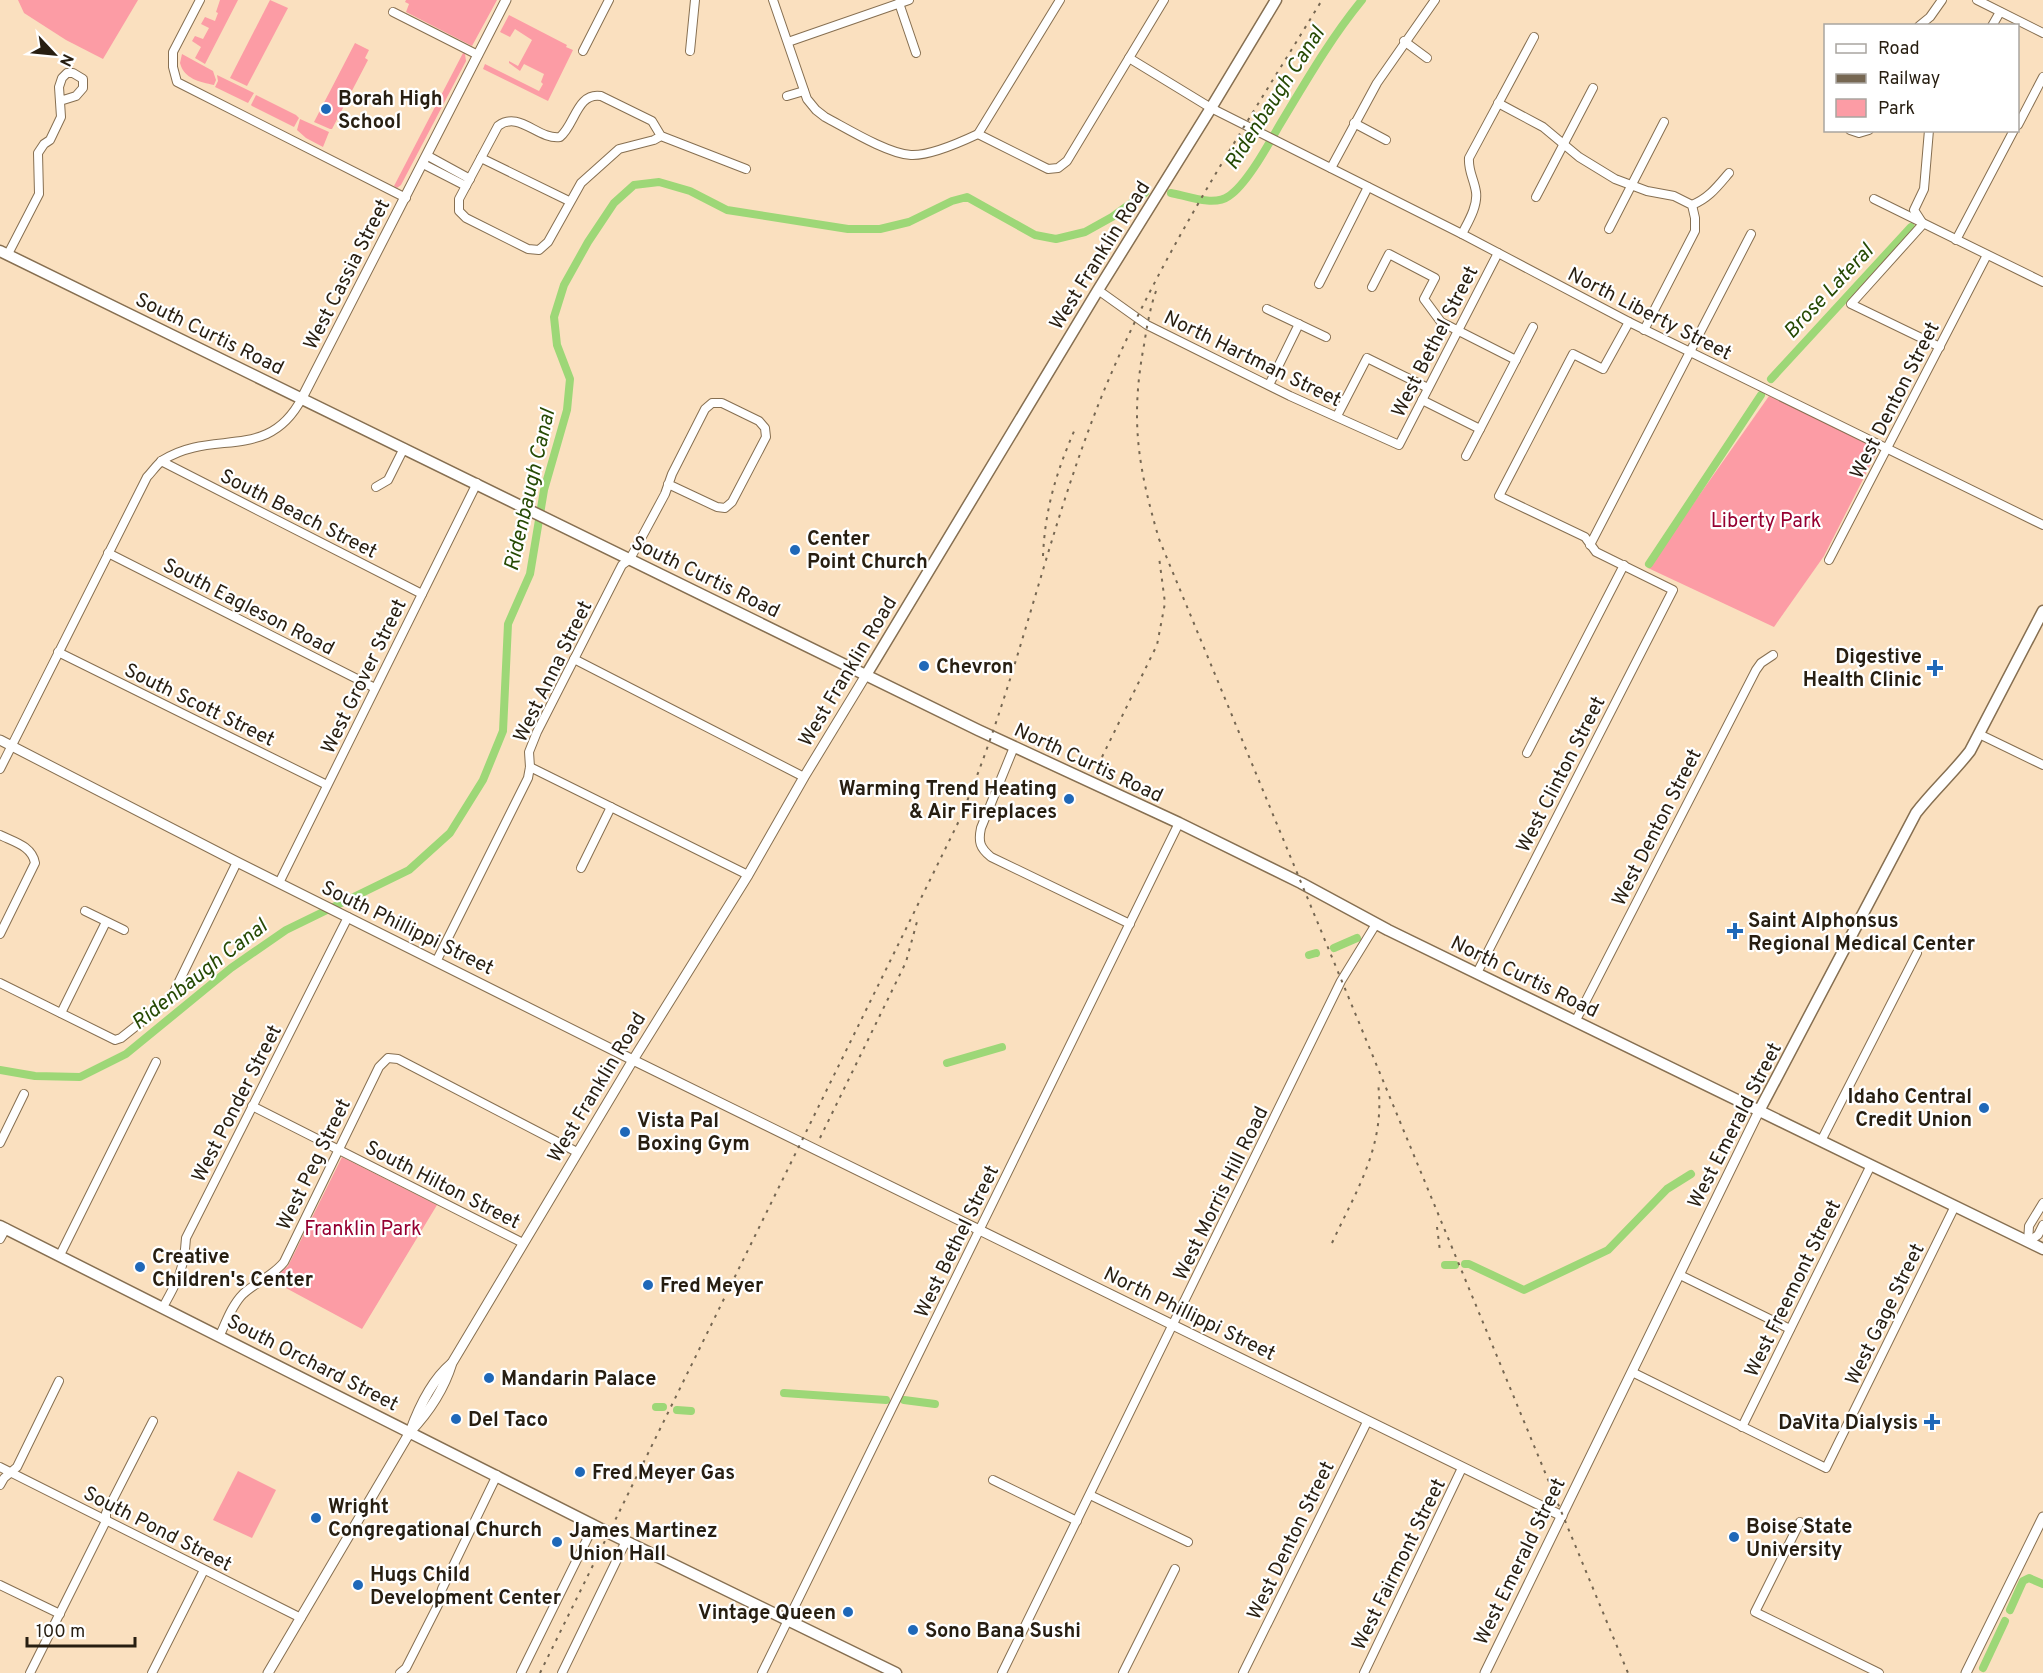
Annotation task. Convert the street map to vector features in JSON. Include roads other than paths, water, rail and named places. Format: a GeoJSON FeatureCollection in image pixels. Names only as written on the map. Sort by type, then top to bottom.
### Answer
{"type":"FeatureCollection","features":[{"type":"Feature","properties":{"kind":"main road","name":"West Franklin Road"},"geometry":{"type":"LineString","coordinates":[[866,675],[1276,0]]}},
{"type":"Feature","properties":{"kind":"main road","name":"South Curtis Road"},"geometry":{"type":"LineString","coordinates":[[4,252],[992,736]]}},
{"type":"Feature","properties":{"kind":"main road","name":"West Emerald Street"},"geometry":{"type":"LineString","coordinates":[[1759,1111],[1917,813],[1929,796],[1958,766],[1979,734],[2043,611]]}},
{"type":"Feature","properties":{"kind":"main road","name":"North Curtis Road"},"geometry":{"type":"LineString","coordinates":[[992,736],[1302,883],[1376,924],[2043,1249]]}},
{"type":"Feature","properties":{"kind":"main road","name":"South Orchard Street"},"geometry":{"type":"LineString","coordinates":[[3,1227],[609,1533],[896,1673]]}},
{"type":"Feature","properties":{"kind":"street"},"geometry":{"type":"LineString","coordinates":[[200,0],[173,52],[173,67],[177,82],[406,198]]}},
{"type":"Feature","properties":{"kind":"street","name":"West Cassia Street"},"geometry":{"type":"LineString","coordinates":[[0,769],[147,477],[161,461],[186,450],[256,438],[275,431],[287,421],[302,398],[506,0]]}},
{"type":"Feature","properties":{"kind":"street"},"geometry":{"type":"LineString","coordinates":[[583,51],[609,0]]}},
{"type":"Feature","properties":{"kind":"street"},"geometry":{"type":"LineString","coordinates":[[690,51],[695,0]]}},
{"type":"Feature","properties":{"kind":"street"},"geometry":{"type":"LineString","coordinates":[[773,0],[807,99],[816,110],[825,117],[898,153],[912,155],[927,153],[978,134],[1060,0]]}},
{"type":"Feature","properties":{"kind":"street"},"geometry":{"type":"LineString","coordinates":[[788,42],[909,0]]}},
{"type":"Feature","properties":{"kind":"street"},"geometry":{"type":"LineString","coordinates":[[978,134],[1048,169],[1058,168],[1066,161],[1164,0]]}},
{"type":"Feature","properties":{"kind":"street"},"geometry":{"type":"LineString","coordinates":[[1332,168],[1377,82],[1435,0]]}},
{"type":"Feature","properties":{"kind":"street"},"geometry":{"type":"LineString","coordinates":[[1922,24],[1942,0]]}},
{"type":"Feature","properties":{"kind":"street"},"geometry":{"type":"LineString","coordinates":[[1977,0],[2043,33]]}},
{"type":"Feature","properties":{"kind":"street"},"geometry":{"type":"LineString","coordinates":[[899,3],[916,53]]}},
{"type":"Feature","properties":{"kind":"street"},"geometry":{"type":"LineString","coordinates":[[393,12],[478,55]]}},
{"type":"Feature","properties":{"kind":"street"},"geometry":{"type":"LineString","coordinates":[[1993,24],[2000,12]]}},
{"type":"Feature","properties":{"kind":"street","name":"West Bethel Street"},"geometry":{"type":"LineString","coordinates":[[1462,234],[1475,204],[1476,192],[1468,168],[1469,158],[1534,37]]}},
{"type":"Feature","properties":{"kind":"street"},"geometry":{"type":"LineString","coordinates":[[1404,41],[1427,58]]}},
{"type":"Feature","properties":{"kind":"street","name":"North Liberty Street"},"geometry":{"type":"LineString","coordinates":[[1129,58],[1211,108],[1462,234],[1644,330],[2043,525]]}},
{"type":"Feature","properties":{"kind":"street"},"geometry":{"type":"LineString","coordinates":[[2019,123],[2043,77]]}},
{"type":"Feature","properties":{"kind":"street"},"geometry":{"type":"LineString","coordinates":[[1536,197],[1593,88]]}},
{"type":"Feature","properties":{"kind":"street"},"geometry":{"type":"LineString","coordinates":[[787,96],[804,91]]}},
{"type":"Feature","properties":{"kind":"street"},"geometry":{"type":"LineString","coordinates":[[661,136],[619,149],[581,183],[548,242],[539,250],[528,249],[466,218],[459,211],[458,206],[468,182],[498,126],[502,123],[516,121],[549,137],[560,137],[568,130],[585,99],[596,95],[652,122],[661,136],[746,169]]}},
{"type":"Feature","properties":{"kind":"street"},"geometry":{"type":"LineString","coordinates":[[4,252],[39,194],[38,153],[50,140],[61,117],[60,101]]}},
{"type":"Feature","properties":{"kind":"street"},"geometry":{"type":"LineString","coordinates":[[1498,103],[1544,127],[1597,169],[1632,186],[1674,196],[1692,206],[1695,231],[1644,330]]}},
{"type":"Feature","properties":{"kind":"street"},"geometry":{"type":"LineString","coordinates":[[1609,229],[1664,122]]}},
{"type":"Feature","properties":{"kind":"street"},"geometry":{"type":"LineString","coordinates":[[1354,123],[1386,140]]}},
{"type":"Feature","properties":{"kind":"street"},"geometry":{"type":"LineString","coordinates":[[1923,224],[1914,210],[1924,189],[1929,132]]}},
{"type":"Feature","properties":{"kind":"street"},"geometry":{"type":"LineString","coordinates":[[1956,240],[2013,132]]}},
{"type":"Feature","properties":{"kind":"street"},"geometry":{"type":"LineString","coordinates":[[481,158],[569,201]]}},
{"type":"Feature","properties":{"kind":"street"},"geometry":{"type":"LineString","coordinates":[[425,160],[468,182]]}},
{"type":"Feature","properties":{"kind":"street"},"geometry":{"type":"LineString","coordinates":[[1692,206],[1705,200],[1729,173]]}},
{"type":"Feature","properties":{"kind":"street"},"geometry":{"type":"LineString","coordinates":[[1318,284],[1368,187]]}},
{"type":"Feature","properties":{"kind":"street"},"geometry":{"type":"LineString","coordinates":[[1874,199],[2043,282]]}},
{"type":"Feature","properties":{"kind":"street"},"geometry":{"type":"LineString","coordinates":[[1923,224],[1851,304],[1940,347]]}},
{"type":"Feature","properties":{"kind":"street"},"geometry":{"type":"LineString","coordinates":[[1590,546],[1751,234]]}},
{"type":"Feature","properties":{"kind":"street","name":"West Bethel Street"},"geometry":{"type":"LineString","coordinates":[[1399,445],[1498,253]]}},
{"type":"Feature","properties":{"kind":"street"},"geometry":{"type":"LineString","coordinates":[[1372,287],[1389,254],[1435,278],[1424,299],[1441,322],[1516,360]]}},
{"type":"Feature","properties":{"kind":"street","name":"West Denton Street"},"geometry":{"type":"LineString","coordinates":[[1829,560],[1987,255]]}},
{"type":"Feature","properties":{"kind":"street","name":"North Hartman Street"},"geometry":{"type":"LineString","coordinates":[[1098,290],[1147,325],[1399,445]]}},
{"type":"Feature","properties":{"kind":"street"},"geometry":{"type":"LineString","coordinates":[[1267,309],[1326,337]]}},
{"type":"Feature","properties":{"kind":"street"},"geometry":{"type":"LineString","coordinates":[[1527,753],[1624,565],[1596,552],[1585,537],[1499,496],[1572,354],[1603,369],[1629,322]]}},
{"type":"Feature","properties":{"kind":"street"},"geometry":{"type":"LineString","coordinates":[[1269,385],[1299,324]]}},
{"type":"Feature","properties":{"kind":"street"},"geometry":{"type":"LineString","coordinates":[[1466,456],[1533,327]]}},
{"type":"Feature","properties":{"kind":"street"},"geometry":{"type":"LineString","coordinates":[[1336,416],[1367,358],[1428,388]]}},
{"type":"Feature","properties":{"kind":"street"},"geometry":{"type":"LineString","coordinates":[[1422,400],[1480,429]]}},
{"type":"Feature","properties":{"kind":"street","name":"West Anna Street"},"geometry":{"type":"LineString","coordinates":[[437,960],[528,778],[529,752],[574,659],[622,565],[630,559],[705,409],[711,403],[722,403],[759,421],[765,428],[766,437],[732,502],[725,508],[717,507],[668,484]]}},
{"type":"Feature","properties":{"kind":"street"},"geometry":{"type":"LineString","coordinates":[[376,487],[388,480],[404,448]]}},
{"type":"Feature","properties":{"kind":"street","name":"South Beach Street"},"geometry":{"type":"LineString","coordinates":[[161,461],[422,594]]}},
{"type":"Feature","properties":{"kind":"street","name":"West Grover Street"},"geometry":{"type":"LineString","coordinates":[[279,883],[477,483]]}},
{"type":"Feature","properties":{"kind":"street","name":"South Eagleson Road"},"geometry":{"type":"LineString","coordinates":[[108,553],[375,688]]}},
{"type":"Feature","properties":{"kind":"street","name":"West Clinton Street"},"geometry":{"type":"LineString","coordinates":[[1477,973],[1673,590],[1624,565]]}},
{"type":"Feature","properties":{"kind":"street","name":"South Scott Street"},"geometry":{"type":"LineString","coordinates":[[58,652],[327,786]]}},
{"type":"Feature","properties":{"kind":"street","name":"West Denton Street"},"geometry":{"type":"LineString","coordinates":[[1576,1020],[1756,670],[1761,663],[1773,655]]}},
{"type":"Feature","properties":{"kind":"street"},"geometry":{"type":"LineString","coordinates":[[574,659],[804,777]]}},
{"type":"Feature","properties":{"kind":"street","name":"West Franklin Road"},"geometry":{"type":"LineString","coordinates":[[268,1673],[410,1432],[426,1414],[447,1378],[452,1363],[523,1243],[748,875],[866,675]]}},
{"type":"Feature","properties":{"kind":"street"},"geometry":{"type":"LineString","coordinates":[[1979,734],[2043,765]]}},
{"type":"Feature","properties":{"kind":"street","name":"South Phillippi Street"},"geometry":{"type":"LineString","coordinates":[[0,740],[237,862],[802,1142]]}},
{"type":"Feature","properties":{"kind":"street"},"geometry":{"type":"LineString","coordinates":[[1014,747],[981,828],[980,847],[991,857],[1130,924]]}},
{"type":"Feature","properties":{"kind":"street"},"geometry":{"type":"LineString","coordinates":[[530,767],[748,875]]}},
{"type":"Feature","properties":{"kind":"street"},"geometry":{"type":"LineString","coordinates":[[582,868],[611,807]]}},
{"type":"Feature","properties":{"kind":"street","name":"West Bethel Street"},"geometry":{"type":"LineString","coordinates":[[762,1673],[1179,823]]}},
{"type":"Feature","properties":{"kind":"street"},"geometry":{"type":"LineString","coordinates":[[0,836],[28,850],[33,854],[35,863],[0,934]]}},
{"type":"Feature","properties":{"kind":"street"},"geometry":{"type":"LineString","coordinates":[[0,983],[115,1040],[121,1038],[170,999],[237,862]]}},
{"type":"Feature","properties":{"kind":"street"},"geometry":{"type":"LineString","coordinates":[[84,911],[124,930]]}},
{"type":"Feature","properties":{"kind":"street","name":"West Ponder Street"},"geometry":{"type":"LineString","coordinates":[[163,1307],[181,1274],[186,1238],[343,915]]}},
{"type":"Feature","properties":{"kind":"street"},"geometry":{"type":"LineString","coordinates":[[61,1013],[106,922]]}},
{"type":"Feature","properties":{"kind":"street","name":"West Morris Hill Road"},"geometry":{"type":"LineString","coordinates":[[1002,1673],[1341,981],[1376,924]]}},
{"type":"Feature","properties":{"kind":"street"},"geometry":{"type":"LineString","coordinates":[[1821,1141],[1917,953]]}},
{"type":"Feature","properties":{"kind":"street","name":"West Peg Street"},"geometry":{"type":"LineString","coordinates":[[220,1335],[234,1306],[243,1294],[275,1272],[284,1262],[379,1067],[388,1058],[398,1059],[578,1152]]}},
{"type":"Feature","properties":{"kind":"street"},"geometry":{"type":"LineString","coordinates":[[60,1255],[156,1062]]}},
{"type":"Feature","properties":{"kind":"street"},"geometry":{"type":"LineString","coordinates":[[0,1143],[24,1094]]}},
{"type":"Feature","properties":{"kind":"street","name":"South Hilton Street"},"geometry":{"type":"LineString","coordinates":[[252,1106],[523,1243]]}},
{"type":"Feature","properties":{"kind":"street","name":"West Emerald Street"},"geometry":{"type":"LineString","coordinates":[[1485,1673],[1759,1111]]}},
{"type":"Feature","properties":{"kind":"street","name":"North Phillippi Street"},"geometry":{"type":"LineString","coordinates":[[802,1142],[1562,1516]]}},
{"type":"Feature","properties":{"kind":"street","name":"West Freemont Street"},"geometry":{"type":"LineString","coordinates":[[1742,1426],[1871,1165]]}},
{"type":"Feature","properties":{"kind":"street"},"geometry":{"type":"LineString","coordinates":[[2028,1242],[2029,1226],[2043,1203]]}},
{"type":"Feature","properties":{"kind":"street","name":"West Gage Street"},"geometry":{"type":"LineString","coordinates":[[1742,1426],[1826,1468],[1955,1206]]}},
{"type":"Feature","properties":{"kind":"street"},"geometry":{"type":"LineString","coordinates":[[2028,1242],[2038,1235],[2043,1225]]}},
{"type":"Feature","properties":{"kind":"street"},"geometry":{"type":"LineString","coordinates":[[0,1239],[3,1227]]}},
{"type":"Feature","properties":{"kind":"street"},"geometry":{"type":"LineString","coordinates":[[1680,1275],[1790,1329]]}},
{"type":"Feature","properties":{"kind":"street"},"geometry":{"type":"LineString","coordinates":[[1632,1372],[1742,1426]]}},
{"type":"Feature","properties":{"kind":"street"},"geometry":{"type":"LineString","coordinates":[[0,1485],[16,1467],[59,1381]]}},
{"type":"Feature","properties":{"kind":"street"},"geometry":{"type":"LineString","coordinates":[[30,1673],[106,1521],[106,1513],[153,1421]]}},
{"type":"Feature","properties":{"kind":"street","name":"West Denton Street"},"geometry":{"type":"LineString","coordinates":[[1243,1673],[1367,1422]]}},
{"type":"Feature","properties":{"kind":"street","name":"South Pond Street"},"geometry":{"type":"LineString","coordinates":[[0,1467],[301,1618]]}},
{"type":"Feature","properties":{"kind":"street","name":"West Fairmont Street"},"geometry":{"type":"LineString","coordinates":[[1364,1673],[1462,1468]]}},
{"type":"Feature","properties":{"kind":"street"},"geometry":{"type":"LineString","coordinates":[[400,1673],[406,1668],[438,1605],[442,1589],[496,1475]]}},
{"type":"Feature","properties":{"kind":"street"},"geometry":{"type":"LineString","coordinates":[[993,1480],[1077,1521]]}},
{"type":"Feature","properties":{"kind":"street"},"geometry":{"type":"LineString","coordinates":[[1090,1495],[1188,1542]]}},
{"type":"Feature","properties":{"kind":"street"},"geometry":{"type":"LineString","coordinates":[[1966,1673],[2043,1517]]}},
{"type":"Feature","properties":{"kind":"street"},"geometry":{"type":"LineString","coordinates":[[1800,1522],[1755,1612],[1879,1673]]}},
{"type":"Feature","properties":{"kind":"street"},"geometry":{"type":"LineString","coordinates":[[521,1673],[594,1525]]}},
{"type":"Feature","properties":{"kind":"street"},"geometry":{"type":"LineString","coordinates":[[562,1673],[626,1541]]}},
{"type":"Feature","properties":{"kind":"street"},"geometry":{"type":"LineString","coordinates":[[1123,1673],[1175,1569]]}},
{"type":"Feature","properties":{"kind":"street"},"geometry":{"type":"LineString","coordinates":[[152,1673],[204,1570]]}},
{"type":"Feature","properties":{"kind":"street"},"geometry":{"type":"LineString","coordinates":[[0,1585],[60,1614]]}},
{"type":"Feature","properties":{"kind":"waterway","name":"Ridenbaugh Canal"},"geometry":{"type":"LineString","coordinates":[[1171,193],[1200,200],[1216,201],[1229,196],[1243,183],[1257,164],[1308,78],[1362,0]]}},
{"type":"Feature","properties":{"kind":"waterway","name":"Ridenbaugh Canal"},"geometry":{"type":"LineString","coordinates":[[0,1070],[35,1076],[80,1077],[126,1054],[231,968],[286,930],[409,870],[450,833],[483,780],[503,731],[508,624],[530,574],[544,490],[567,410],[570,379],[557,345],[554,317],[564,285],[588,242],[614,203],[634,185],[659,182],[690,191],[727,210],[848,229],[880,229],[909,222],[952,201],[967,197],[1035,235],[1056,239],[1085,232],[1112,217],[1145,193]]}},
{"type":"Feature","properties":{"kind":"waterway","name":"Brose Lateral"},"geometry":{"type":"LineString","coordinates":[[1771,379],[1911,227]]}},
{"type":"Feature","properties":{"kind":"waterway","name":"Brose Lateral"},"geometry":{"type":"LineString","coordinates":[[1649,564],[1761,395]]}},
{"type":"Feature","properties":{"kind":"waterway"},"geometry":{"type":"LineString","coordinates":[[1334,948],[1357,938]]}},
{"type":"Feature","properties":{"kind":"waterway"},"geometry":{"type":"LineString","coordinates":[[1309,955],[1316,953]]}},
{"type":"Feature","properties":{"kind":"waterway"},"geometry":{"type":"LineString","coordinates":[[947,1063],[1002,1047]]}},
{"type":"Feature","properties":{"kind":"waterway"},"geometry":{"type":"LineString","coordinates":[[1465,1264],[1524,1290],[1608,1250],[1667,1189],[1691,1174]]}},
{"type":"Feature","properties":{"kind":"waterway"},"geometry":{"type":"LineString","coordinates":[[1445,1265],[1455,1265]]}},
{"type":"Feature","properties":{"kind":"waterway"},"geometry":{"type":"LineString","coordinates":[[784,1393],[886,1400]]}},
{"type":"Feature","properties":{"kind":"waterway"},"geometry":{"type":"LineString","coordinates":[[904,1400],[935,1404]]}},
{"type":"Feature","properties":{"kind":"waterway"},"geometry":{"type":"LineString","coordinates":[[656,1407],[663,1407]]}},
{"type":"Feature","properties":{"kind":"waterway"},"geometry":{"type":"LineString","coordinates":[[677,1410],[691,1411]]}},
{"type":"Feature","properties":{"kind":"waterway"},"geometry":{"type":"LineString","coordinates":[[2010,1610],[2023,1581],[2029,1578],[2043,1584]]}},
{"type":"Feature","properties":{"kind":"waterway"},"geometry":{"type":"LineString","coordinates":[[1983,1668],[2005,1621]]}},
{"type":"Feature","properties":{"kind":"railway"},"geometry":{"type":"LineString","coordinates":[[540,1673],[957,825],[997,720],[1081,451],[1124,346],[1148,295],[1203,195],[1322,0]]}},
{"type":"Feature","properties":{"kind":"railway"},"geometry":{"type":"LineString","coordinates":[[1156,291],[1149,317],[1140,372],[1137,420],[1141,466],[1159,539],[1628,1673]]}},
{"type":"Feature","properties":{"kind":"railway"},"geometry":{"type":"LineString","coordinates":[[1043,556],[1046,523],[1053,491],[1075,429]]}},
{"type":"Feature","properties":{"kind":"railway"},"geometry":{"type":"LineString","coordinates":[[1102,757],[1157,645],[1165,603],[1159,557]]}},
{"type":"Feature","properties":{"kind":"railway"},"geometry":{"type":"LineString","coordinates":[[820,1138],[906,962],[918,918]]}},
{"type":"Feature","properties":{"kind":"railway"},"geometry":{"type":"LineString","coordinates":[[1332,1243],[1360,1185],[1374,1147],[1378,1127],[1378,1083]]}},
{"type":"Feature","properties":{"kind":"railway"},"geometry":{"type":"LineString","coordinates":[[1437,1227],[1440,1251]]}},
{"type":"Feature","properties":{"kind":"place","name":"Borah High School"},"geometry":{"type":"Point","coordinates":[326,109]}},
{"type":"Feature","properties":{"kind":"place","name":"Center Point Church"},"geometry":{"type":"Point","coordinates":[795,550]}},
{"type":"Feature","properties":{"kind":"place","name":"Chevron"},"geometry":{"type":"Point","coordinates":[924,666]}},
{"type":"Feature","properties":{"kind":"place","name":"Digestive Health Clinic"},"geometry":{"type":"Point","coordinates":[1935,668]}},
{"type":"Feature","properties":{"kind":"place","name":"Warming Trend Heating & Air Fireplaces"},"geometry":{"type":"Point","coordinates":[1069,799]}},
{"type":"Feature","properties":{"kind":"place","name":"Saint Alphonsus Regional Medical Center"},"geometry":{"type":"Point","coordinates":[1735,931]}},
{"type":"Feature","properties":{"kind":"place","name":"Idaho Central Credit Union"},"geometry":{"type":"Point","coordinates":[1984,1108]}},
{"type":"Feature","properties":{"kind":"place","name":"Vista Pal Boxing Gym"},"geometry":{"type":"Point","coordinates":[625,1132]}},
{"type":"Feature","properties":{"kind":"place","name":"Creative Children's Center"},"geometry":{"type":"Point","coordinates":[140,1267]}},
{"type":"Feature","properties":{"kind":"place","name":"Fred Meyer"},"geometry":{"type":"Point","coordinates":[648,1285]}},
{"type":"Feature","properties":{"kind":"place","name":"Mandarin Palace"},"geometry":{"type":"Point","coordinates":[489,1378]}},
{"type":"Feature","properties":{"kind":"place","name":"Del Taco"},"geometry":{"type":"Point","coordinates":[456,1419]}},
{"type":"Feature","properties":{"kind":"place","name":"DaVita Dialysis"},"geometry":{"type":"Point","coordinates":[1932,1422]}},
{"type":"Feature","properties":{"kind":"place","name":"Fred Meyer Gas"},"geometry":{"type":"Point","coordinates":[580,1472]}},
{"type":"Feature","properties":{"kind":"place","name":"Wright Congregational Church"},"geometry":{"type":"Point","coordinates":[316,1518]}},
{"type":"Feature","properties":{"kind":"place","name":"Boise State University"},"geometry":{"type":"Point","coordinates":[1734,1537]}},
{"type":"Feature","properties":{"kind":"place","name":"James Martinez Union Hall"},"geometry":{"type":"Point","coordinates":[557,1542]}},
{"type":"Feature","properties":{"kind":"place","name":"Hugs Child Development Center"},"geometry":{"type":"Point","coordinates":[358,1585]}},
{"type":"Feature","properties":{"kind":"place","name":"Vintage Queen"},"geometry":{"type":"Point","coordinates":[848,1612]}},
{"type":"Feature","properties":{"kind":"place","name":"Sono Bana Sushi"},"geometry":{"type":"Point","coordinates":[913,1630]}},
{"type":"Feature","properties":{"kind":"park label","name":"Liberty Park"},"geometry":{"type":"Point","coordinates":[1766,520]}},
{"type":"Feature","properties":{"kind":"park label","name":"Franklin Park"},"geometry":{"type":"Point","coordinates":[363,1228]}}]}
